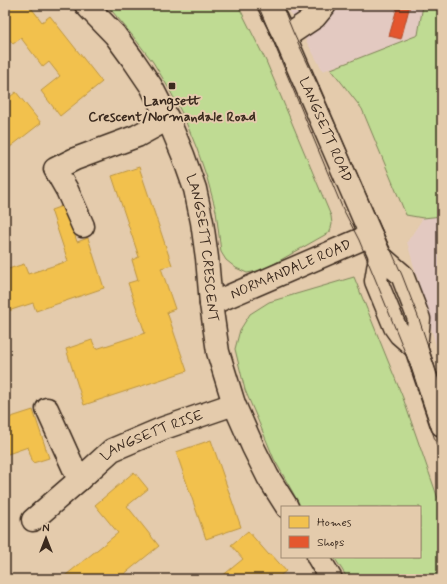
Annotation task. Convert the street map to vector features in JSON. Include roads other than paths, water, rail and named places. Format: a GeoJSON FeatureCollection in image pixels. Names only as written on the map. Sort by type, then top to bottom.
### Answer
{"type":"FeatureCollection","features":[{"type":"Feature","properties":{"kind":"street","name":"LANGSETT CRESCENT"},"geometry":{"type":"LineString","coordinates":[[86,5],[115,35],[151,86],[168,119],[183,155],[195,189],[202,222],[218,352],[234,404],[253,447],[268,476],[286,506]]}},
{"type":"Feature","properties":{"kind":"street","name":"LANGSETT ROAD"},"geometry":{"type":"LineString","coordinates":[[269,5],[285,37],[380,256],[402,275],[419,319],[416,348],[442,425]]}},
{"type":"Feature","properties":{"kind":"street"},"geometry":{"type":"LineString","coordinates":[[285,37],[315,17],[325,5]]}},
{"type":"Feature","properties":{"kind":"street"},"geometry":{"type":"LineString","coordinates":[[83,226],[67,190],[55,169],[75,159],[137,136],[168,119]]}},
{"type":"Feature","properties":{"kind":"street","name":"NORMANDALE ROAD"},"geometry":{"type":"LineString","coordinates":[[211,304],[371,235]]}},
{"type":"Feature","properties":{"kind":"street","name":"LANGSETT RISE"},"geometry":{"type":"LineString","coordinates":[[33,520],[112,450],[164,428],[234,404]]}},
{"type":"Feature","properties":{"kind":"street"},"geometry":{"type":"LineString","coordinates":[[47,409],[78,480]]}},
{"type":"Feature","properties":{"kind":"street"},"geometry":{"type":"LineString","coordinates":[[319,558],[331,579]]}},
{"type":"Feature","properties":{"kind":"tram line"},"geometry":{"type":"LineString","coordinates":[[257,5],[342,207],[359,240],[411,367],[442,461]]}},
{"type":"Feature","properties":{"kind":"tram line"},"geometry":{"type":"LineString","coordinates":[[282,5],[402,275],[419,319],[442,388]]}},
{"type":"Feature","properties":{"kind":"place","name":"Langsett Crescent/Normandale Road"},"geometry":{"type":"Point","coordinates":[172,86]}}]}
